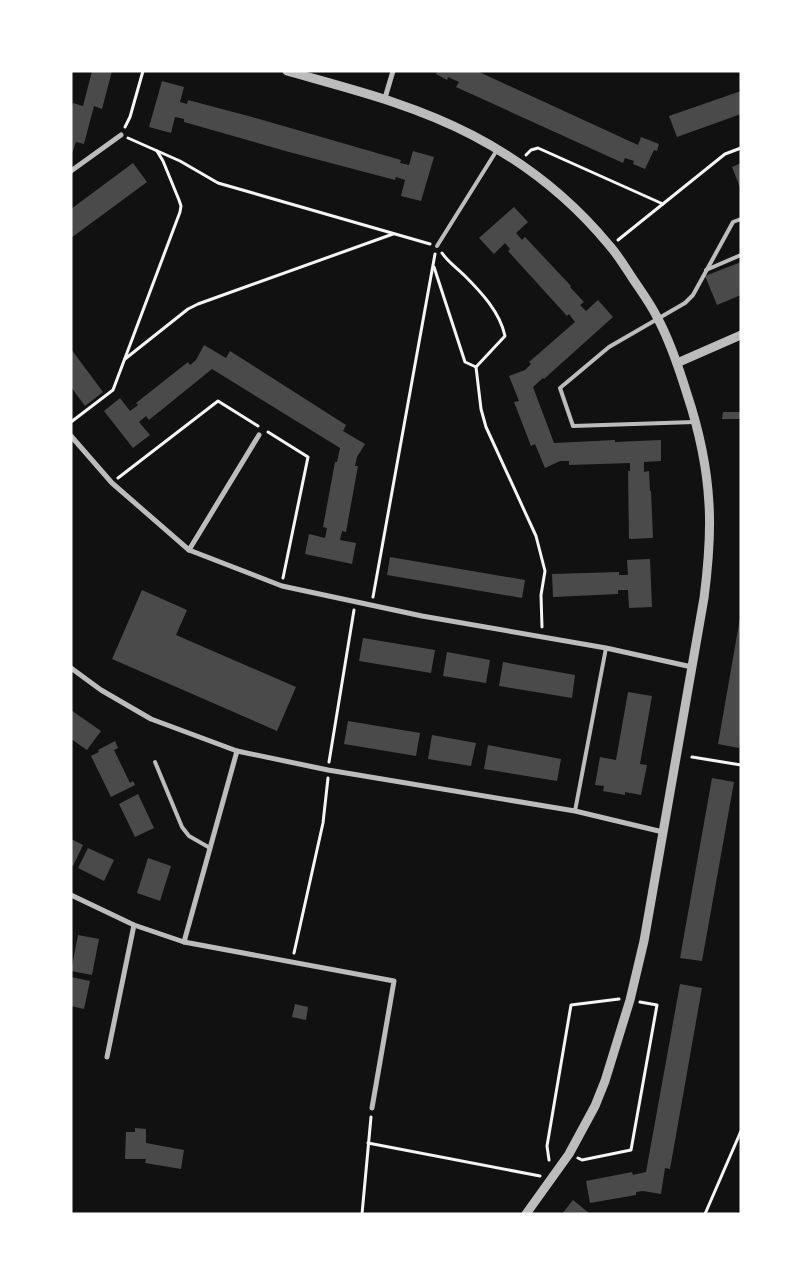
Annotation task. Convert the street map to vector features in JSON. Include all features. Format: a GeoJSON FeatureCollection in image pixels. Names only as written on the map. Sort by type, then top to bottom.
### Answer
{"type":"FeatureCollection","features":[{"type":"Feature","properties":{"kind":"street"},"geometry":{"type":"LineString","coordinates":[[287,71],[385,98],[439,119],[473,135],[520,163],[571,205],[611,247],[651,305],[678,363],[704,456],[709,504],[710,552],[704,598],[644,940],[630,1000],[605,1081],[595,1106],[569,1154],[526,1214]]}},
{"type":"Feature","properties":{"kind":"street"},"geometry":{"type":"LineString","coordinates":[[385,98],[393,71]]}},
{"type":"Feature","properties":{"kind":"street"},"geometry":{"type":"LineString","coordinates":[[71,171],[121,135]]}},
{"type":"Feature","properties":{"kind":"street"},"geometry":{"type":"LineString","coordinates":[[678,363],[740,337]]}},
{"type":"Feature","properties":{"kind":"street"},"geometry":{"type":"LineString","coordinates":[[189,550],[259,434]]}},
{"type":"Feature","properties":{"kind":"street"},"geometry":{"type":"LineString","coordinates":[[71,436],[112,483],[189,550],[282,586],[422,616],[606,648],[692,666]]}},
{"type":"Feature","properties":{"kind":"street"},"geometry":{"type":"LineString","coordinates":[[71,668],[101,690],[151,719],[237,751],[328,770],[575,810],[663,832]]}},
{"type":"Feature","properties":{"kind":"street"},"geometry":{"type":"LineString","coordinates":[[184,942],[237,751]]}},
{"type":"Feature","properties":{"kind":"street"},"geometry":{"type":"LineString","coordinates":[[71,895],[134,925],[184,942],[394,981],[372,1108]]}},
{"type":"Feature","properties":{"kind":"street"},"geometry":{"type":"LineString","coordinates":[[107,1057],[134,925]]}},
{"type":"Feature","properties":{"kind":"lane"},"geometry":{"type":"LineString","coordinates":[[437,246],[497,150]]}},
{"type":"Feature","properties":{"kind":"lane"},"geometry":{"type":"LineString","coordinates":[[696,422],[573,426],[560,388],[609,346],[685,303],[693,295],[734,222],[741,219]]}},
{"type":"Feature","properties":{"kind":"lane"},"geometry":{"type":"LineString","coordinates":[[706,270],[741,255]]}},
{"type":"Feature","properties":{"kind":"lane"},"geometry":{"type":"LineString","coordinates":[[575,810],[606,648]]}},
{"type":"Feature","properties":{"kind":"lane"},"geometry":{"type":"LineString","coordinates":[[155,762],[182,827],[189,836],[210,848]]}},
{"type":"Feature","properties":{"kind":"path"},"geometry":{"type":"LineString","coordinates":[[142,71],[130,117],[121,135],[180,162],[218,183],[437,246],[498,315],[503,329],[505,336],[476,367]]}},
{"type":"Feature","properties":{"kind":"path"},"geometry":{"type":"LineString","coordinates":[[520,163],[531,150],[538,148],[663,204]]}},
{"type":"Feature","properties":{"kind":"path"},"geometry":{"type":"LineString","coordinates":[[611,247],[725,154],[741,148]]}},
{"type":"Feature","properties":{"kind":"path"},"geometry":{"type":"LineString","coordinates":[[71,422],[113,390],[180,212],[179,200],[157,151]]}},
{"type":"Feature","properties":{"kind":"path"},"geometry":{"type":"LineString","coordinates":[[125,359],[188,309],[198,304],[393,234]]}},
{"type":"Feature","properties":{"kind":"path"},"geometry":{"type":"LineString","coordinates":[[372,605],[437,246]]}},
{"type":"Feature","properties":{"kind":"path"},"geometry":{"type":"LineString","coordinates":[[434,264],[465,362],[476,367]]}},
{"type":"Feature","properties":{"kind":"path"},"geometry":{"type":"LineString","coordinates":[[476,367],[481,408],[486,427],[536,536],[546,571],[541,595],[543,638]]}},
{"type":"Feature","properties":{"kind":"path"},"geometry":{"type":"LineString","coordinates":[[331,753],[356,602]]}},
{"type":"Feature","properties":{"kind":"path"},"geometry":{"type":"LineString","coordinates":[[692,757],[741,765]]}},
{"type":"Feature","properties":{"kind":"path"},"geometry":{"type":"LineString","coordinates":[[292,962],[323,823],[328,786],[328,770]]}},
{"type":"Feature","properties":{"kind":"path"},"geometry":{"type":"LineString","coordinates":[[368,1143],[552,1178],[547,1146],[571,1006],[616,998],[657,1005],[631,1150],[582,1160],[569,1154]]}},
{"type":"Feature","properties":{"kind":"path"},"geometry":{"type":"LineString","coordinates":[[362,1214],[372,1108]]}},
{"type":"Feature","properties":{"kind":"path"},"geometry":{"type":"LineString","coordinates":[[705,1214],[741,1131]]}},
{"type":"Feature","properties":{"kind":"building"},"geometry":{"type":"Polygon","coordinates":[[[92,71],[112,71],[102,109],[94,106],[84,144],[76,142],[71,156],[71,110],[73,103],[83,106],[92,71]]]}},
{"type":"Feature","properties":{"kind":"building"},"geometry":{"type":"Polygon","coordinates":[[[437,71],[477,71],[638,145],[641,137],[659,144],[657,151],[654,150],[645,169],[633,164],[634,161],[625,158],[623,163],[456,87],[459,82],[448,77],[447,80],[436,74],[437,71]]]}},
{"type":"Feature","properties":{"kind":"building"},"geometry":{"type":"Polygon","coordinates":[[[162,81],[184,87],[180,102],[187,104],[188,100],[252,117],[401,160],[400,163],[409,165],[413,151],[434,157],[421,201],[401,196],[405,180],[396,177],[395,180],[289,152],[184,122],[184,119],[175,117],[171,133],[149,127],[162,81]]]}},
{"type":"Feature","properties":{"kind":"building"},"geometry":{"type":"Polygon","coordinates":[[[741,91],[741,114],[677,137],[669,116],[741,91]]]}},
{"type":"Feature","properties":{"kind":"building"},"geometry":{"type":"Polygon","coordinates":[[[133,163],[147,182],[71,238],[71,209],[133,163]]]}},
{"type":"Feature","properties":{"kind":"building"},"geometry":{"type":"Polygon","coordinates":[[[741,163],[741,190],[732,167],[741,163]]]}},
{"type":"Feature","properties":{"kind":"building"},"geometry":{"type":"Polygon","coordinates":[[[514,207],[528,222],[516,233],[522,240],[525,237],[571,286],[584,302],[580,305],[586,311],[598,300],[613,317],[533,387],[554,443],[661,440],[661,461],[644,462],[644,472],[649,471],[653,538],[629,539],[628,471],[630,471],[630,463],[569,465],[569,461],[560,461],[545,468],[535,444],[531,446],[514,402],[519,401],[509,376],[525,370],[531,364],[529,362],[575,322],[569,314],[567,316],[508,251],[510,249],[505,243],[494,254],[479,238],[514,207]]]}},
{"type":"Feature","properties":{"kind":"building"},"geometry":{"type":"Polygon","coordinates":[[[741,262],[741,295],[717,305],[705,276],[741,262]]]}},
{"type":"Feature","properties":{"kind":"building"},"geometry":{"type":"Polygon","coordinates":[[[204,345],[226,358],[230,351],[346,425],[343,431],[365,444],[357,457],[355,466],[358,466],[346,532],[342,531],[340,540],[356,543],[352,564],[305,554],[309,534],[325,538],[327,528],[323,527],[335,462],[337,462],[340,448],[212,369],[149,420],[146,416],[139,422],[150,435],[133,448],[104,411],[120,398],[130,411],[138,405],[136,403],[188,362],[190,365],[196,360],[204,345]]]}},
{"type":"Feature","properties":{"kind":"building"},"geometry":{"type":"Polygon","coordinates":[[[71,349],[103,392],[85,406],[71,387],[71,349]]]}},
{"type":"Feature","properties":{"kind":"building"},"geometry":{"type":"Polygon","coordinates":[[[723,412],[741,412],[741,419],[722,419],[723,412]]]}},
{"type":"Feature","properties":{"kind":"building"},"geometry":{"type":"Polygon","coordinates":[[[390,557],[525,580],[522,598],[387,575],[390,557]]]}},
{"type":"Feature","properties":{"kind":"building"},"geometry":{"type":"Polygon","coordinates":[[[650,559],[652,607],[629,608],[628,590],[618,590],[618,594],[553,597],[552,574],[619,572],[619,575],[628,575],[627,560],[650,559]]]}},
{"type":"Feature","properties":{"kind":"building"},"geometry":{"type":"Polygon","coordinates":[[[142,590],[187,610],[176,635],[296,687],[277,731],[112,659],[142,590]]]}},
{"type":"Feature","properties":{"kind":"building"},"geometry":{"type":"Polygon","coordinates":[[[740,618],[741,736],[739,748],[718,744],[740,618]]]}},
{"type":"Feature","properties":{"kind":"building"},"geometry":{"type":"Polygon","coordinates":[[[363,638],[435,650],[431,673],[359,661],[363,638]]]}},
{"type":"Feature","properties":{"kind":"building"},"geometry":{"type":"Polygon","coordinates":[[[447,652],[490,660],[486,683],[443,676],[447,652]]]}},
{"type":"Feature","properties":{"kind":"building"},"geometry":{"type":"Polygon","coordinates":[[[503,662],[575,675],[572,698],[499,686],[503,662]]]}},
{"type":"Feature","properties":{"kind":"building"},"geometry":{"type":"Polygon","coordinates":[[[628,692],[652,696],[640,764],[647,765],[641,795],[625,792],[625,795],[603,791],[604,786],[595,785],[600,757],[616,760],[628,692]]]}},
{"type":"Feature","properties":{"kind":"building"},"geometry":{"type":"Polygon","coordinates":[[[71,710],[101,731],[87,750],[71,739],[71,710]]]}},
{"type":"Feature","properties":{"kind":"building"},"geometry":{"type":"Polygon","coordinates":[[[348,721],[420,733],[416,756],[344,744],[348,721]]]}},
{"type":"Feature","properties":{"kind":"building"},"geometry":{"type":"Polygon","coordinates":[[[432,735],[476,743],[471,766],[428,759],[432,735]]]}},
{"type":"Feature","properties":{"kind":"building"},"geometry":{"type":"Polygon","coordinates":[[[115,741],[118,748],[114,750],[130,783],[133,781],[135,785],[111,797],[91,756],[115,741]]]}},
{"type":"Feature","properties":{"kind":"building"},"geometry":{"type":"Polygon","coordinates":[[[488,745],[561,759],[557,781],[484,769],[488,745]]]}},
{"type":"Feature","properties":{"kind":"building"},"geometry":{"type":"Polygon","coordinates":[[[712,778],[734,782],[702,961],[680,958],[712,778]]]}},
{"type":"Feature","properties":{"kind":"building"},"geometry":{"type":"Polygon","coordinates":[[[138,794],[154,828],[135,837],[119,804],[138,794]]]}},
{"type":"Feature","properties":{"kind":"building"},"geometry":{"type":"Polygon","coordinates":[[[71,839],[83,845],[73,866],[71,865],[71,839]]]}},
{"type":"Feature","properties":{"kind":"building"},"geometry":{"type":"Polygon","coordinates":[[[88,848],[114,860],[104,881],[78,868],[88,848]]]}},
{"type":"Feature","properties":{"kind":"building"},"geometry":{"type":"Polygon","coordinates":[[[148,858],[171,866],[160,901],[137,893],[148,858]]]}},
{"type":"Feature","properties":{"kind":"building"},"geometry":{"type":"Polygon","coordinates":[[[78,935],[99,939],[92,975],[71,971],[78,935]]]}},
{"type":"Feature","properties":{"kind":"building"},"geometry":{"type":"Polygon","coordinates":[[[71,977],[90,981],[84,1009],[71,1006],[71,977]]]}},
{"type":"Feature","properties":{"kind":"building"},"geometry":{"type":"Polygon","coordinates":[[[680,984],[702,988],[670,1169],[665,1168],[661,1194],[643,1191],[636,1192],[636,1195],[590,1203],[586,1181],[632,1172],[633,1175],[646,1172],[680,984]]]}},
{"type":"Feature","properties":{"kind":"building"},"geometry":{"type":"Polygon","coordinates":[[[295,1004],[308,1007],[306,1020],[292,1017],[295,1004]]]}},
{"type":"Feature","properties":{"kind":"building"},"geometry":{"type":"Polygon","coordinates":[[[135,1128],[146,1129],[146,1143],[184,1150],[181,1169],[145,1163],[146,1159],[125,1159],[126,1132],[135,1132],[135,1128]]]}},
{"type":"Feature","properties":{"kind":"building"},"geometry":{"type":"Polygon","coordinates":[[[573,1200],[590,1214],[562,1214],[573,1200]]]}}]}
